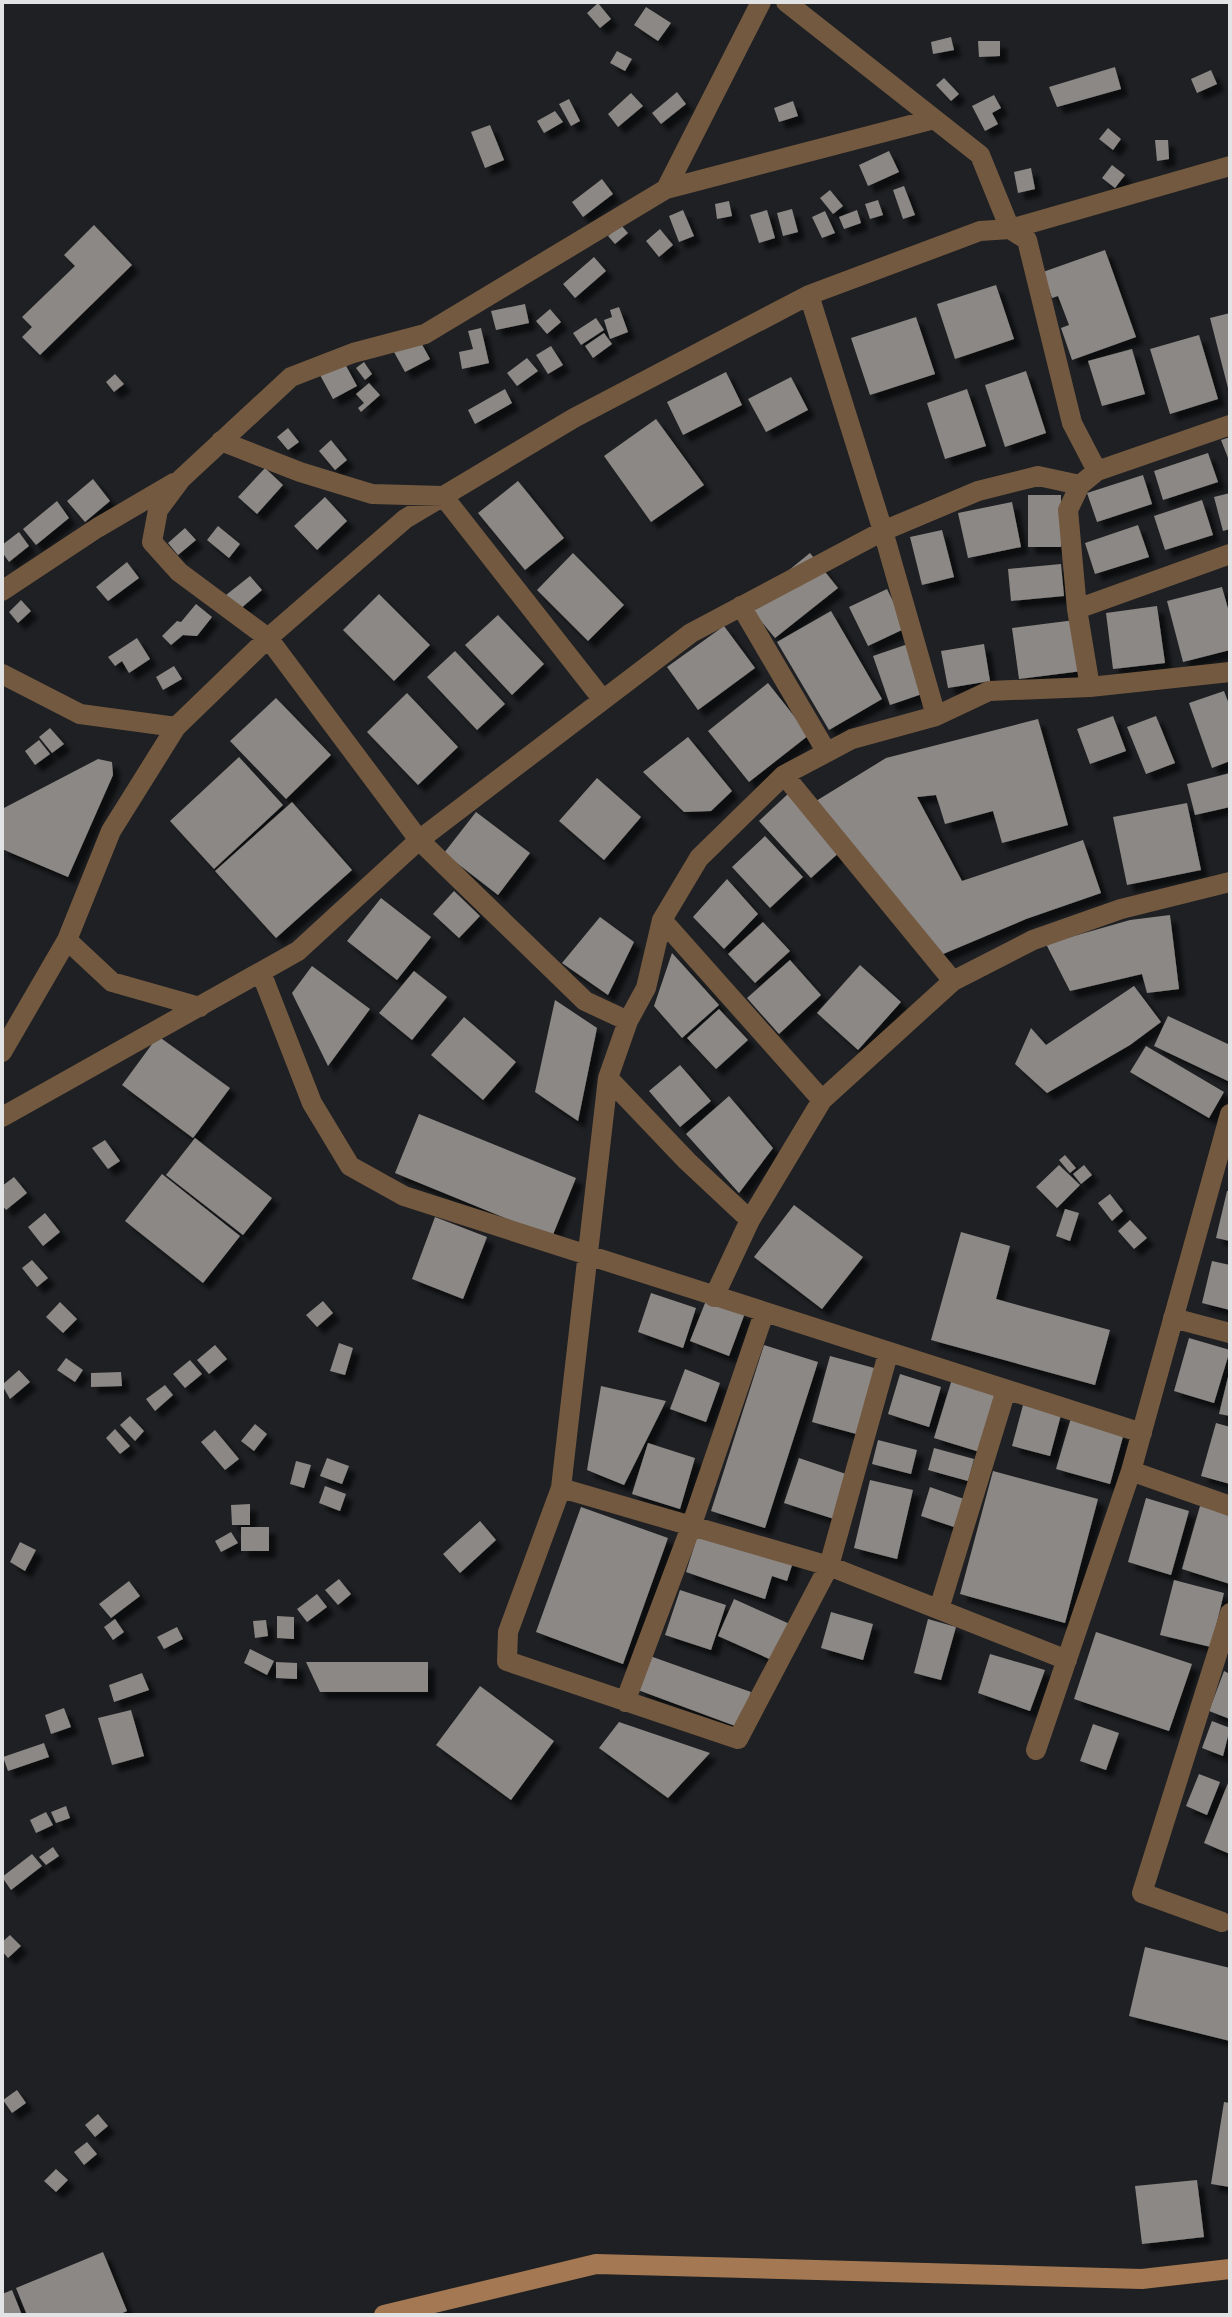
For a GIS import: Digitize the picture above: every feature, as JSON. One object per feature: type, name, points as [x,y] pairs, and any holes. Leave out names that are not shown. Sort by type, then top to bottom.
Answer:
[{"type":"main road","points":[[384,2315],[596,2264],[1142,2279],[1230,2269]]},
{"type":"street","points":[[666,189],[761,2]]},
{"type":"street","points":[[786,2],[980,155],[1010,229],[1027,240],[1072,423],[1097,471]]},
{"type":"street","points":[[628,1021],[585,1001],[419,840],[268,638],[179,572],[152,542],[158,510],[181,479],[291,377],[353,353],[425,334],[666,189],[934,119]]},
{"type":"street","points":[[2,1052],[9,1024],[67,940],[111,831],[176,727],[268,638],[405,519],[574,418],[809,295],[980,231],[1010,229],[1230,166]]},
{"type":"street","points":[[809,295],[883,531],[936,716]]},
{"type":"street","points":[[1090,687],[1077,609],[1068,510],[1080,485],[1097,471],[1230,425]]},
{"type":"street","points":[[221,441],[300,472],[372,494],[443,496]]},
{"type":"street","points":[[2,1117],[262,975],[298,951],[419,840],[691,633],[883,531],[978,491],[1038,476],[1080,485]]},
{"type":"street","points":[[2,591],[97,528],[181,479]]},
{"type":"street","points":[[443,496],[603,700]]},
{"type":"street","points":[[1077,609],[1230,554]]},
{"type":"street","points":[[741,606],[826,751]]},
{"type":"street","points":[[2,674],[80,714],[176,727]]},
{"type":"street","points":[[888,1354],[829,1566],[738,1739],[507,1661],[508,1632],[561,1488],[608,1078],[628,1021],[646,988],[662,920],[699,858],[784,775],[852,739],[936,716],[989,691],[1228,678]]},
{"type":"street","points":[[784,775],[953,981]]},
{"type":"street","points":[[714,1297],[750,1220],[822,1100],[953,981],[1033,940],[1121,909],[1230,882]]},
{"type":"street","points":[[662,920],[822,1100]]},
{"type":"street","points":[[67,940],[112,982],[200,1007]]},
{"type":"street","points":[[262,975],[312,1103],[350,1166],[404,1196],[888,1354],[1142,1433]]},
{"type":"street","points":[[608,1078],[687,1161],[750,1220]]},
{"type":"street","points":[[1036,1750],[1131,1471],[1230,1114]]},
{"type":"street","points":[[625,1702],[692,1524],[764,1313]]},
{"type":"street","points":[[1173,1318],[1230,1333]]},
{"type":"street","points":[[939,1609],[1006,1390]]},
{"type":"street","points":[[1131,1471],[1230,1506]]},
{"type":"street","points":[[561,1488],[829,1566],[1067,1660]]},
{"type":"street","points":[[1227,1917],[1142,1893],[1222,1663],[1230,1613]]},
{"type":"building","points":[[598,3],[611,19],[600,28],[587,13]]},
{"type":"building","points":[[646,7],[671,23],[658,41],[634,25]]},
{"type":"building","points":[[951,37],[954,50],[933,54],[931,42]]},
{"type":"building","points":[[978,41],[1000,41],[1000,56],[979,57]]},
{"type":"building","points":[[617,51],[632,59],[625,71],[610,63]]},
{"type":"building","points":[[1115,67],[1121,89],[1057,107],[1049,87]]},
{"type":"building","points":[[1211,70],[1217,84],[1197,93],[1191,79]]},
{"type":"building","points":[[944,78],[959,94],[951,101],[936,85]]},
{"type":"building","points":[[677,92],[686,104],[661,124],[652,113]]},
{"type":"building","points":[[631,93],[643,106],[618,127],[608,114]]},
{"type":"building","points":[[994,95],[1001,108],[992,113],[998,124],[985,131],[972,106]]},
{"type":"building","points":[[569,99],[580,121],[571,126],[559,104]]},
{"type":"building","points":[[793,101],[798,116],[779,122],[774,108]]},
{"type":"building","points":[[555,111],[563,122],[544,133],[537,121]]},
{"type":"building","points":[[490,125],[504,160],[485,168],[471,132]]},
{"type":"building","points":[[1108,128],[1121,139],[1113,150],[1099,139]]},
{"type":"building","points":[[1155,140],[1168,140],[1169,159],[1157,161]]},
{"type":"building","points":[[889,151],[899,172],[868,186],[859,165]]},
{"type":"building","points":[[1112,165],[1125,175],[1115,188],[1102,178]]},
{"type":"building","points":[[1031,168],[1035,189],[1018,193],[1014,172]]},
{"type":"building","points":[[602,179],[613,194],[583,217],[572,202]]},
{"type":"building","points":[[904,186],[915,215],[903,219],[893,190]]},
{"type":"building","points":[[830,190],[843,206],[833,214],[820,198]]},
{"type":"building","points":[[878,200],[883,215],[870,219],[865,204]]},
{"type":"building","points":[[729,201],[732,216],[717,219],[715,204]]},
{"type":"building","points":[[792,209],[798,232],[783,236],[777,213]]},
{"type":"building","points":[[683,210],[694,236],[679,242],[669,216]]},
{"type":"building","points":[[767,210],[775,238],[759,243],[750,215]]},
{"type":"building","points":[[857,210],[861,223],[844,229],[839,217]]},
{"type":"building","points":[[825,211],[835,233],[822,238],[812,217]]},
{"type":"building","points":[[94,225],[132,265],[40,355],[22,337],[32,327],[22,317],[75,266],[64,255]]},
{"type":"building","points":[[621,225],[628,233],[615,244],[608,236]]},
{"type":"building","points":[[660,229],[673,245],[659,257],[646,241]]},
{"type":"building","points":[[1105,250],[1136,337],[1072,360],[1061,328],[1069,325],[1058,296],[1052,298],[1043,272]]},
{"type":"building","points":[[594,257],[606,271],[575,298],[563,284]]},
{"type":"building","points":[[996,285],[1014,339],[955,359],[937,304]]},
{"type":"building","points":[[525,304],[529,323],[496,330],[491,311]]},
{"type":"building","points":[[619,307],[628,332],[610,339],[604,320],[612,317],[610,310]]},
{"type":"building","points":[[550,309],[561,322],[547,334],[536,321]]},
{"type":"building","points":[[1230,313],[1230,392],[1229,392],[1210,318]]},
{"type":"building","points":[[916,317],[935,374],[870,395],[851,338]]},
{"type":"building","points":[[596,318],[604,330],[581,345],[573,333]]},
{"type":"building","points":[[481,328],[489,363],[462,369],[459,352],[473,349],[468,331]]},
{"type":"building","points":[[604,333],[612,344],[593,358],[585,346]]},
{"type":"building","points":[[1199,335],[1218,399],[1170,414],[1150,349]]},
{"type":"building","points":[[419,339],[430,359],[405,372],[394,352]]},
{"type":"building","points":[[551,346],[563,365],[548,374],[536,355]]},
{"type":"building","points":[[1132,349],[1145,394],[1102,406],[1088,361]]},
{"type":"building","points":[[527,358],[538,371],[517,386],[507,373]]},
{"type":"building","points":[[344,362],[357,386],[333,399],[320,375]]},
{"type":"building","points":[[364,362],[372,374],[365,380],[356,368]]},
{"type":"building","points":[[1026,371],[1046,433],[1005,447],[985,385]]},
{"type":"building","points":[[726,372],[742,405],[683,435],[667,402]]},
{"type":"building","points":[[115,374],[124,384],[114,392],[106,382]]},
{"type":"building","points":[[791,377],[808,410],[766,432],[748,399]]},
{"type":"building","points":[[369,383],[380,395],[361,412],[358,408],[364,403],[356,394]]},
{"type":"building","points":[[505,389],[512,403],[475,424],[468,410]]},
{"type":"building","points":[[967,389],[986,446],[945,459],[927,403]]},
{"type":"building","points":[[656,419],[704,485],[651,522],[604,456]]},
{"type":"building","points":[[288,428],[299,442],[288,450],[277,437]]},
{"type":"building","points":[[1230,437],[1230,463],[1221,440]]},
{"type":"building","points":[[331,440],[347,460],[335,470],[319,451]]},
{"type":"building","points":[[1208,453],[1218,482],[1163,500],[1154,471]]},
{"type":"building","points":[[265,468],[283,485],[257,514],[238,497]]},
{"type":"building","points":[[1143,475],[1152,504],[1097,522],[1087,493]]},
{"type":"building","points":[[93,479],[110,501],[85,522],[67,501]]},
{"type":"building","points":[[518,481],[564,538],[525,570],[478,513]]},
{"type":"building","points":[[1230,493],[1230,529],[1223,531],[1214,497]]},
{"type":"building","points":[[1028,495],[1061,495],[1061,547],[1028,547]]},
{"type":"building","points":[[325,497],[347,521],[317,550],[294,526]]},
{"type":"building","points":[[1202,500],[1213,535],[1165,550],[1154,516]]},
{"type":"building","points":[[57,501],[69,518],[36,545],[23,529]]},
{"type":"building","points":[[1012,502],[1021,547],[968,558],[958,513]]},
{"type":"building","points":[[1138,525],[1149,557],[1095,574],[1085,543]]},
{"type":"building","points":[[218,526],[240,544],[229,558],[207,540]]},
{"type":"building","points":[[185,528],[196,540],[178,555],[168,543]]},
{"type":"building","points":[[942,530],[954,577],[922,585],[910,537]]},
{"type":"building","points":[[19,532],[29,546],[9,562],[2,552],[2,545]]},
{"type":"building","points":[[573,553],[624,605],[588,641],[537,590]]},
{"type":"building","points":[[810,553],[838,588],[775,638],[747,604]]},
{"type":"building","points":[[127,562],[139,578],[108,601],[96,587]]},
{"type":"building","points":[[1061,564],[1064,596],[1011,601],[1008,569]]},
{"type":"building","points":[[250,576],[262,590],[239,610],[226,595]]},
{"type":"building","points":[[1222,587],[1230,616],[1230,650],[1183,662],[1167,601]]},
{"type":"building","points":[[887,589],[906,628],[868,646],[849,607]]},
{"type":"building","points":[[379,594],[430,645],[394,681],[343,630]]},
{"type":"building","points":[[21,600],[31,611],[18,623],[9,612]]},
{"type":"building","points":[[196,604],[212,617],[197,636],[183,635],[171,645],[162,636],[177,621],[181,622]]},
{"type":"building","points":[[1157,606],[1165,663],[1113,669],[1106,613]]},
{"type":"building","points":[[831,611],[882,699],[829,730],[777,642]]},
{"type":"building","points":[[498,615],[544,664],[512,695],[465,645]]},
{"type":"building","points":[[1075,620],[1082,671],[1019,679],[1012,628]]},
{"type":"building","points":[[724,626],[755,668],[698,710],[667,667]]},
{"type":"building","points":[[137,638],[150,659],[129,673],[122,661],[115,666],[108,657]]},
{"type":"building","points":[[908,644],[925,693],[890,705],[873,656]]},
{"type":"building","points":[[984,644],[990,681],[948,688],[941,651]]},
{"type":"building","points":[[455,651],[505,704],[477,730],[427,677]]},
{"type":"building","points":[[174,666],[182,679],[163,690],[156,677]]},
{"type":"building","points":[[768,683],[809,735],[749,782],[708,731]]},
{"type":"building","points":[[1224,691],[1230,707],[1230,761],[1212,768],[1189,703]]},
{"type":"building","points":[[407,693],[458,747],[418,785],[367,732]]},
{"type":"building","points":[[276,698],[331,755],[286,799],[230,741]]},
{"type":"building","points":[[1113,716],[1126,751],[1090,764],[1077,729]]},
{"type":"building","points":[[1156,716],[1175,763],[1146,774],[1127,727]]},
{"type":"building","points":[[1038,719],[1068,825],[1002,843],[993,811],[945,824],[936,795],[917,797],[962,881],[1083,840],[1101,893],[1026,919],[936,957],[816,801],[886,758]]},
{"type":"building","points":[[50,728],[64,744],[52,753],[39,737]]},
{"type":"building","points":[[688,737],[732,791],[711,811],[684,812],[643,772]]},
{"type":"building","points":[[39,740],[50,754],[35,765],[25,751]]},
{"type":"building","points":[[239,757],[283,805],[214,869],[170,821]]},
{"type":"building","points":[[98,759],[112,762],[113,775],[68,877],[2,849],[2,809]]},
{"type":"building","points":[[1230,773],[1230,807],[1195,815],[1187,784]]},
{"type":"building","points":[[597,778],[641,817],[604,860],[559,821]]},
{"type":"building","points":[[790,792],[843,849],[811,878],[759,821]]},
{"type":"building","points":[[292,802],[352,870],[276,938],[215,871]]},
{"type":"building","points":[[1187,803],[1201,870],[1127,885],[1113,817]]},
{"type":"building","points":[[476,812],[530,853],[498,895],[444,853]]},
{"type":"building","points":[[765,836],[803,877],[770,908],[732,867]]},
{"type":"building","points":[[727,879],[758,914],[724,949],[693,917]]},
{"type":"building","points":[[454,891],[480,916],[459,938],[433,914]]},
{"type":"building","points":[[381,898],[431,937],[397,980],[347,941]]},
{"type":"building","points":[[1170,915],[1179,989],[1147,993],[1142,974],[1070,991],[1046,944],[1130,920]]},
{"type":"building","points":[[600,917],[634,942],[608,995],[562,963]]},
{"type":"building","points":[[763,922],[790,951],[755,983],[728,954]]},
{"type":"building","points":[[672,953],[719,1005],[682,1038],[654,1006]]},
{"type":"building","points":[[790,960],[821,995],[779,1034],[747,998]]},
{"type":"building","points":[[860,965],[901,1002],[858,1050],[817,1013]]},
{"type":"building","points":[[312,966],[370,1009],[328,1066],[292,993]]},
{"type":"building","points":[[414,971],[447,997],[412,1040],[379,1013]]},
{"type":"building","points":[[1134,986],[1161,1022],[1130,1045],[1047,1093],[1015,1064],[1031,1028],[1046,1045]]},
{"type":"building","points":[[555,1000],[597,1028],[578,1121],[535,1092]]},
{"type":"building","points":[[719,1009],[748,1040],[716,1069],[687,1038]]},
{"type":"building","points":[[1168,1016],[1230,1045],[1228,1081],[1154,1046]]},
{"type":"building","points":[[464,1017],[516,1062],[483,1100],[431,1055]]},
{"type":"building","points":[[158,1036],[230,1088],[193,1138],[122,1085]]},
{"type":"building","points":[[1146,1046],[1224,1092],[1209,1118],[1130,1072]]},
{"type":"building","points":[[680,1065],[711,1101],[680,1127],[649,1091]]},
{"type":"building","points":[[729,1096],[773,1148],[739,1193],[686,1134]]},
{"type":"building","points":[[419,1114],[576,1178],[552,1237],[395,1173]]},
{"type":"building","points":[[195,1138],[272,1198],[243,1235],[166,1175]]},
{"type":"building","points":[[105,1140],[120,1161],[108,1169],[92,1148]]},
{"type":"building","points":[[1065,1155],[1076,1168],[1070,1173],[1059,1160]]},
{"type":"building","points":[[1059,1165],[1080,1185],[1057,1208],[1036,1187]]},
{"type":"building","points":[[1084,1165],[1092,1175],[1081,1184],[1073,1174]]},
{"type":"building","points":[[162,1174],[240,1236],[203,1283],[125,1221]]},
{"type":"building","points":[[14,1177],[27,1193],[6,1210],[2,1205],[2,1186]]},
{"type":"building","points":[[1227,1191],[1230,1191],[1230,1241],[1216,1238]]},
{"type":"building","points":[[1110,1194],[1123,1211],[1112,1221],[1098,1203]]},
{"type":"building","points":[[794,1205],[863,1257],[822,1309],[754,1257]]},
{"type":"building","points":[[1065,1209],[1079,1213],[1070,1241],[1056,1236]]},
{"type":"building","points":[[45,1213],[60,1232],[43,1246],[28,1227]]},
{"type":"building","points":[[435,1217],[487,1237],[463,1299],[412,1279]]},
{"type":"building","points":[[1130,1220],[1147,1238],[1134,1249],[1118,1231]]},
{"type":"building","points":[[961,1232],[1010,1246],[996,1299],[1110,1330],[1095,1385],[931,1340]]},
{"type":"building","points":[[32,1260],[48,1278],[37,1287],[22,1268]]},
{"type":"building","points":[[1212,1261],[1230,1265],[1230,1310],[1202,1303]]},
{"type":"building","points":[[651,1293],[696,1308],[683,1348],[638,1332]]},
{"type":"building","points":[[707,1298],[745,1313],[729,1356],[690,1341]]},
{"type":"building","points":[[323,1301],[333,1313],[317,1327],[306,1315]]},
{"type":"building","points":[[60,1302],[77,1319],[63,1333],[46,1317]]},
{"type":"building","points":[[1189,1338],[1230,1350],[1214,1403],[1174,1391]]},
{"type":"building","points":[[339,1343],[353,1348],[345,1375],[330,1371]]},
{"type":"building","points":[[215,1345],[227,1359],[209,1374],[197,1360]]},
{"type":"building","points":[[764,1345],[818,1362],[765,1528],[711,1511]]},
{"type":"building","points":[[830,1356],[878,1369],[860,1435],[812,1422]]},
{"type":"building","points":[[66,1358],[83,1370],[75,1382],[57,1370]]},
{"type":"building","points":[[190,1360],[202,1374],[185,1388],[173,1374]]},
{"type":"building","points":[[685,1369],[720,1383],[706,1422],[670,1409]]},
{"type":"building","points":[[19,1370],[30,1382],[10,1399],[2,1385]]},
{"type":"building","points":[[121,1372],[122,1386],[91,1387],[91,1373]]},
{"type":"building","points":[[1230,1373],[1230,1416],[1219,1414]]},
{"type":"building","points":[[900,1374],[941,1387],[929,1427],[888,1414]]},
{"type":"building","points":[[952,1379],[1000,1393],[983,1453],[934,1438]]},
{"type":"building","points":[[165,1385],[173,1395],[155,1411],[146,1399]]},
{"type":"building","points":[[601,1386],[666,1401],[624,1485],[587,1470]]},
{"type":"building","points":[[1023,1405],[1061,1415],[1050,1456],[1012,1446]]},
{"type":"building","points":[[130,1416],[144,1431],[135,1441],[120,1425]]},
{"type":"building","points":[[1071,1418],[1124,1433],[1110,1484],[1056,1469]]},
{"type":"building","points":[[1216,1423],[1230,1427],[1230,1484],[1201,1476]]},
{"type":"building","points":[[255,1424],[267,1434],[254,1451],[241,1441]]},
{"type":"building","points":[[115,1429],[130,1446],[120,1454],[106,1438]]},
{"type":"building","points":[[215,1430],[239,1459],[225,1470],[201,1442]]},
{"type":"building","points":[[878,1440],[917,1450],[911,1474],[872,1464]]},
{"type":"building","points":[[648,1443],[695,1458],[680,1509],[632,1494]]},
{"type":"building","points":[[934,1448],[974,1459],[968,1481],[928,1470]]},
{"type":"building","points":[[327,1458],[349,1466],[342,1484],[320,1476]]},
{"type":"building","points":[[799,1458],[849,1475],[834,1519],[784,1503]]},
{"type":"building","points":[[296,1461],[311,1465],[304,1488],[290,1484]]},
{"type":"building","points":[[993,1471],[1098,1499],[1065,1623],[960,1594]]},
{"type":"building","points":[[870,1480],[913,1490],[897,1559],[854,1548]]},
{"type":"building","points":[[325,1486],[346,1494],[340,1511],[319,1503]]},
{"type":"building","points":[[930,1487],[964,1499],[954,1527],[921,1516]]},
{"type":"building","points":[[1146,1498],[1189,1511],[1171,1575],[1128,1562]]},
{"type":"building","points":[[250,1504],[250,1525],[232,1525],[231,1505]]},
{"type":"building","points":[[1200,1506],[1230,1515],[1230,1584],[1182,1569]]},
{"type":"building","points":[[581,1507],[668,1538],[623,1664],[536,1632]]},
{"type":"building","points":[[480,1521],[496,1540],[460,1573],[443,1554]]},
{"type":"building","points":[[241,1527],[269,1527],[269,1551],[241,1551]]},
{"type":"building","points":[[700,1528],[794,1559],[787,1581],[772,1576],[765,1599],[686,1572]]},
{"type":"building","points":[[231,1532],[238,1543],[221,1552],[215,1541]]},
{"type":"building","points":[[20,1542],[36,1550],[25,1571],[10,1562]]},
{"type":"building","points":[[339,1579],[351,1594],[338,1605],[325,1590]]},
{"type":"building","points":[[1174,1580],[1224,1593],[1211,1647],[1160,1635]]},
{"type":"building","points":[[129,1581],[140,1596],[111,1618],[99,1604]]},
{"type":"building","points":[[680,1590],[726,1605],[711,1650],[665,1635]]},
{"type":"building","points":[[317,1594],[327,1607],[307,1622],[297,1609]]},
{"type":"building","points":[[734,1599],[792,1625],[776,1662],[718,1636]]},
{"type":"building","points":[[831,1612],[873,1624],[863,1660],[821,1648]]},
{"type":"building","points":[[277,1616],[294,1617],[294,1639],[277,1638]]},
{"type":"building","points":[[115,1619],[124,1632],[113,1640],[104,1627]]},
{"type":"building","points":[[928,1619],[956,1627],[941,1680],[914,1673]]},
{"type":"building","points":[[266,1620],[268,1636],[255,1638],[253,1621]]},
{"type":"building","points":[[177,1627],[183,1639],[164,1649],[157,1637]]},
{"type":"building","points":[[1096,1632],[1192,1664],[1169,1731],[1074,1699]]},
{"type":"building","points":[[250,1649],[274,1661],[267,1675],[244,1663]]},
{"type":"building","points":[[990,1654],[1045,1670],[1030,1711],[978,1693]]},
{"type":"building","points":[[650,1656],[751,1692],[738,1727],[638,1690]]},
{"type":"building","points":[[276,1662],[297,1663],[297,1679],[276,1678]]},
{"type":"building","points":[[306,1662],[428,1662],[428,1692],[320,1692]]},
{"type":"building","points":[[1224,1671],[1230,1674],[1230,1719],[1209,1711]]},
{"type":"building","points":[[142,1673],[149,1690],[114,1702],[109,1685]]},
{"type":"building","points":[[480,1686],[554,1741],[511,1800],[436,1745]]},
{"type":"building","points":[[64,1708],[71,1727],[51,1734],[45,1715]]},
{"type":"building","points":[[131,1710],[144,1756],[112,1765],[98,1718]]},
{"type":"building","points":[[1212,1721],[1230,1728],[1223,1756],[1202,1748]]},
{"type":"building","points":[[619,1722],[710,1753],[668,1798],[599,1748]]},
{"type":"building","points":[[1093,1724],[1119,1733],[1106,1770],[1080,1761]]},
{"type":"building","points":[[44,1743],[49,1757],[8,1771],[3,1757]]},
{"type":"building","points":[[1199,1774],[1220,1782],[1207,1815],[1186,1806]]},
{"type":"building","points":[[1230,1778],[1230,1854],[1204,1843]]},
{"type":"building","points":[[66,1806],[70,1818],[56,1823],[51,1812]]},
{"type":"building","points":[[46,1812],[53,1825],[36,1833],[30,1820]]},
{"type":"building","points":[[53,1847],[59,1856],[46,1865],[39,1857]]},
{"type":"building","points":[[32,1854],[42,1866],[11,1890],[2,1877]]},
{"type":"building","points":[[10,1935],[21,1946],[8,1958],[2,1951],[2,1942]]},
{"type":"building","points":[[1145,1947],[1230,1968],[1230,2041],[1129,2016]]},
{"type":"building","points":[[17,2090],[26,2103],[12,2113],[3,2100]]},
{"type":"building","points":[[1224,2102],[1230,2103],[1230,2187],[1211,2184]]},
{"type":"building","points":[[98,2114],[108,2126],[95,2137],[85,2125]]},
{"type":"building","points":[[87,2142],[97,2154],[84,2165],[74,2152]]},
{"type":"building","points":[[56,2169],[68,2180],[56,2192],[44,2181]]},
{"type":"building","points":[[1197,2180],[1204,2237],[1142,2244],[1135,2186]]},
{"type":"building","points":[[103,2252],[127,2311],[118,2315],[27,2315],[16,2288]]},
{"type":"building","points":[[12,2290],[22,2315],[2,2315],[2,2294]]}]
